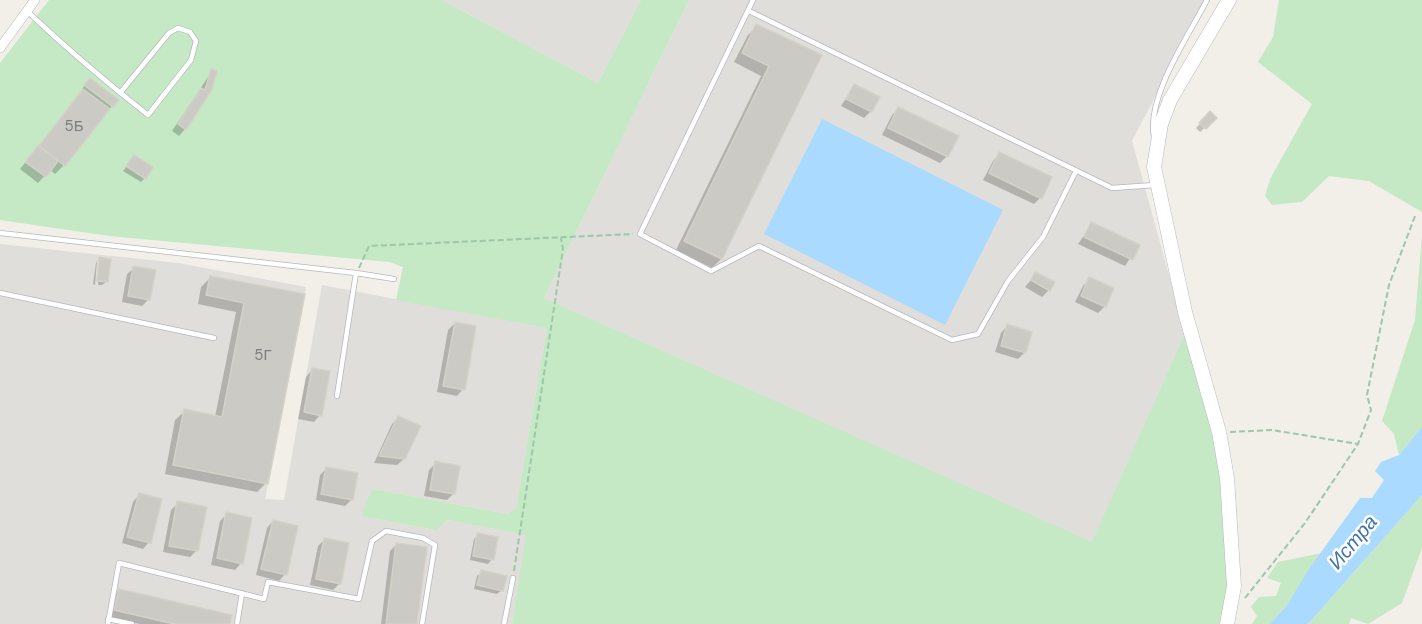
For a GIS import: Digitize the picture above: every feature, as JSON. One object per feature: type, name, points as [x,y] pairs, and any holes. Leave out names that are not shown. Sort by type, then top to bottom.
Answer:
[{"type":"street","points":[[0,48],[35,0]]},
{"type":"street","points":[[1227,624],[1234,586],[1227,478],[1219,432],[1185,312],[1156,185],[1154,167],[1156,146],[1170,100],[1229,0]]},
{"type":"lane","points":[[753,0],[640,234],[711,271],[759,246],[952,340],[978,334],[1008,281],[1043,237],[1076,171]]},
{"type":"lane","points":[[1156,146],[1152,128],[1162,87],[1208,0]]},
{"type":"lane","points":[[27,11],[120,93],[148,115],[191,60],[196,41],[190,32],[178,28],[169,33],[120,93]]},
{"type":"lane","points":[[748,11],[1112,188],[1156,185]]},
{"type":"lane","points":[[0,233],[394,279]]},
{"type":"lane","points":[[337,396],[356,273]]},
{"type":"lane","points":[[0,293],[214,338]]},
{"type":"lane","points":[[132,624],[108,621],[119,562],[264,598],[268,582],[359,599],[372,541],[386,531],[423,538],[435,545],[422,624]]},
{"type":"lane","points":[[504,624],[513,578]]},
{"type":"lane","points":[[237,624],[242,593]]},
{"type":"path","points":[[1240,604],[1305,523],[1358,444],[1371,410],[1366,395],[1389,285],[1415,216]]},
{"type":"path","points":[[356,273],[369,246],[640,234]]},
{"type":"path","points":[[513,578],[563,249],[561,238]]},
{"type":"path","points":[[1219,432],[1272,430],[1358,444]]},
{"type":"shaded area","points":[[442,0],[641,0],[598,83]]},
{"type":"shaded area","points":[[689,0],[1206,0],[1132,141],[1185,333],[1092,543],[544,298]]},
{"type":"shaded area","points":[[0,244],[178,263],[306,287],[265,499],[284,500],[322,285],[547,328],[516,508],[508,514],[372,489],[362,516],[434,530],[448,520],[527,535],[512,624],[0,624]]},
{"type":"green space","points":[[49,0],[442,0],[598,83],[641,0],[689,0],[544,298],[1092,542],[1185,333],[1214,440],[1227,515],[1229,553],[1227,589],[1220,624],[512,624],[526,535],[448,520],[435,530],[361,516],[372,489],[508,514],[516,508],[547,328],[396,300],[403,267],[389,262],[109,236],[0,220],[0,63]]},
{"type":"green space","points":[[1279,0],[1422,0],[1422,212],[1369,181],[1329,176],[1302,202],[1272,205],[1265,196],[1270,179],[1312,104],[1258,62],[1273,37]]},
{"type":"green space","points":[[1422,236],[1422,427],[1399,455],[1394,434],[1382,421],[1415,320]]},
{"type":"green space","points":[[1422,495],[1422,548],[1402,603],[1368,624],[1351,618],[1349,624],[1308,624]]},
{"type":"green space","points":[[1322,553],[1287,605],[1270,624],[1252,624],[1257,616],[1251,607],[1259,597],[1276,596],[1281,583],[1267,578],[1278,562]]},
{"type":"water","points":[[822,119],[1003,210],[945,325],[764,234]]},
{"type":"water","name":"Истра","points":[[1422,427],[1422,495],[1308,624],[1270,624],[1287,605],[1309,569],[1360,498],[1372,498],[1384,480],[1375,471],[1381,462],[1399,455]]},
{"type":"building","points":[[756,24],[822,55],[722,259],[684,241],[769,66],[742,53]]},
{"type":"building","points":[[211,69],[217,71],[211,91],[186,130],[178,124],[201,88],[205,90]]},
{"type":"building","points":[[90,78],[119,100],[113,107],[84,85]]},
{"type":"building","points":[[854,84],[880,97],[872,112],[846,99]]},
{"type":"building","points":[[83,89],[110,109],[65,166],[39,146]]},
{"type":"building","points":[[898,107],[959,136],[948,157],[888,128]]},
{"type":"building","points":[[1210,111],[1217,118],[1206,129],[1199,123]]},
{"type":"building","points":[[38,146],[58,161],[46,177],[25,162]]},
{"type":"building","points":[[999,152],[1052,177],[1042,199],[989,173]]},
{"type":"building","points":[[134,155],[153,167],[146,179],[126,166]]},
{"type":"building","points":[[1091,222],[1140,245],[1133,260],[1084,237]]},
{"type":"building","points":[[99,257],[111,259],[108,282],[97,281]]},
{"type":"building","points":[[133,266],[156,270],[150,300],[128,296]]},
{"type":"building","points":[[1035,272],[1055,282],[1050,291],[1031,280]]},
{"type":"building","points":[[210,276],[305,294],[268,484],[173,465],[184,409],[222,417],[244,303],[206,295]]},
{"type":"building","points":[[1089,277],[1114,288],[1106,307],[1081,296]]},
{"type":"building","points":[[455,322],[476,326],[465,390],[443,386]]},
{"type":"building","points":[[1007,324],[1032,332],[1026,353],[1001,346]]},
{"type":"building","points":[[312,368],[330,371],[322,416],[304,412]]},
{"type":"building","points":[[398,416],[421,426],[405,459],[379,456]]},
{"type":"building","points":[[435,461],[460,466],[455,494],[430,490]]},
{"type":"building","points":[[326,467],[358,473],[353,500],[321,494]]},
{"type":"building","points":[[139,493],[162,499],[151,543],[127,537]]},
{"type":"building","points":[[177,501],[207,507],[198,551],[169,546]]},
{"type":"building","points":[[226,512],[252,518],[243,564],[217,558]]},
{"type":"building","points":[[273,520],[298,526],[287,575],[261,569]]},
{"type":"building","points":[[477,533],[498,537],[494,560],[473,556]]},
{"type":"building","points":[[324,538],[349,543],[341,584],[316,579]]},
{"type":"building","points":[[396,543],[427,547],[417,624],[386,624]]},
{"type":"building","points":[[481,570],[507,576],[503,591],[477,585]]},
{"type":"building","points":[[119,589],[232,615],[230,624],[174,624],[114,610]]}]
